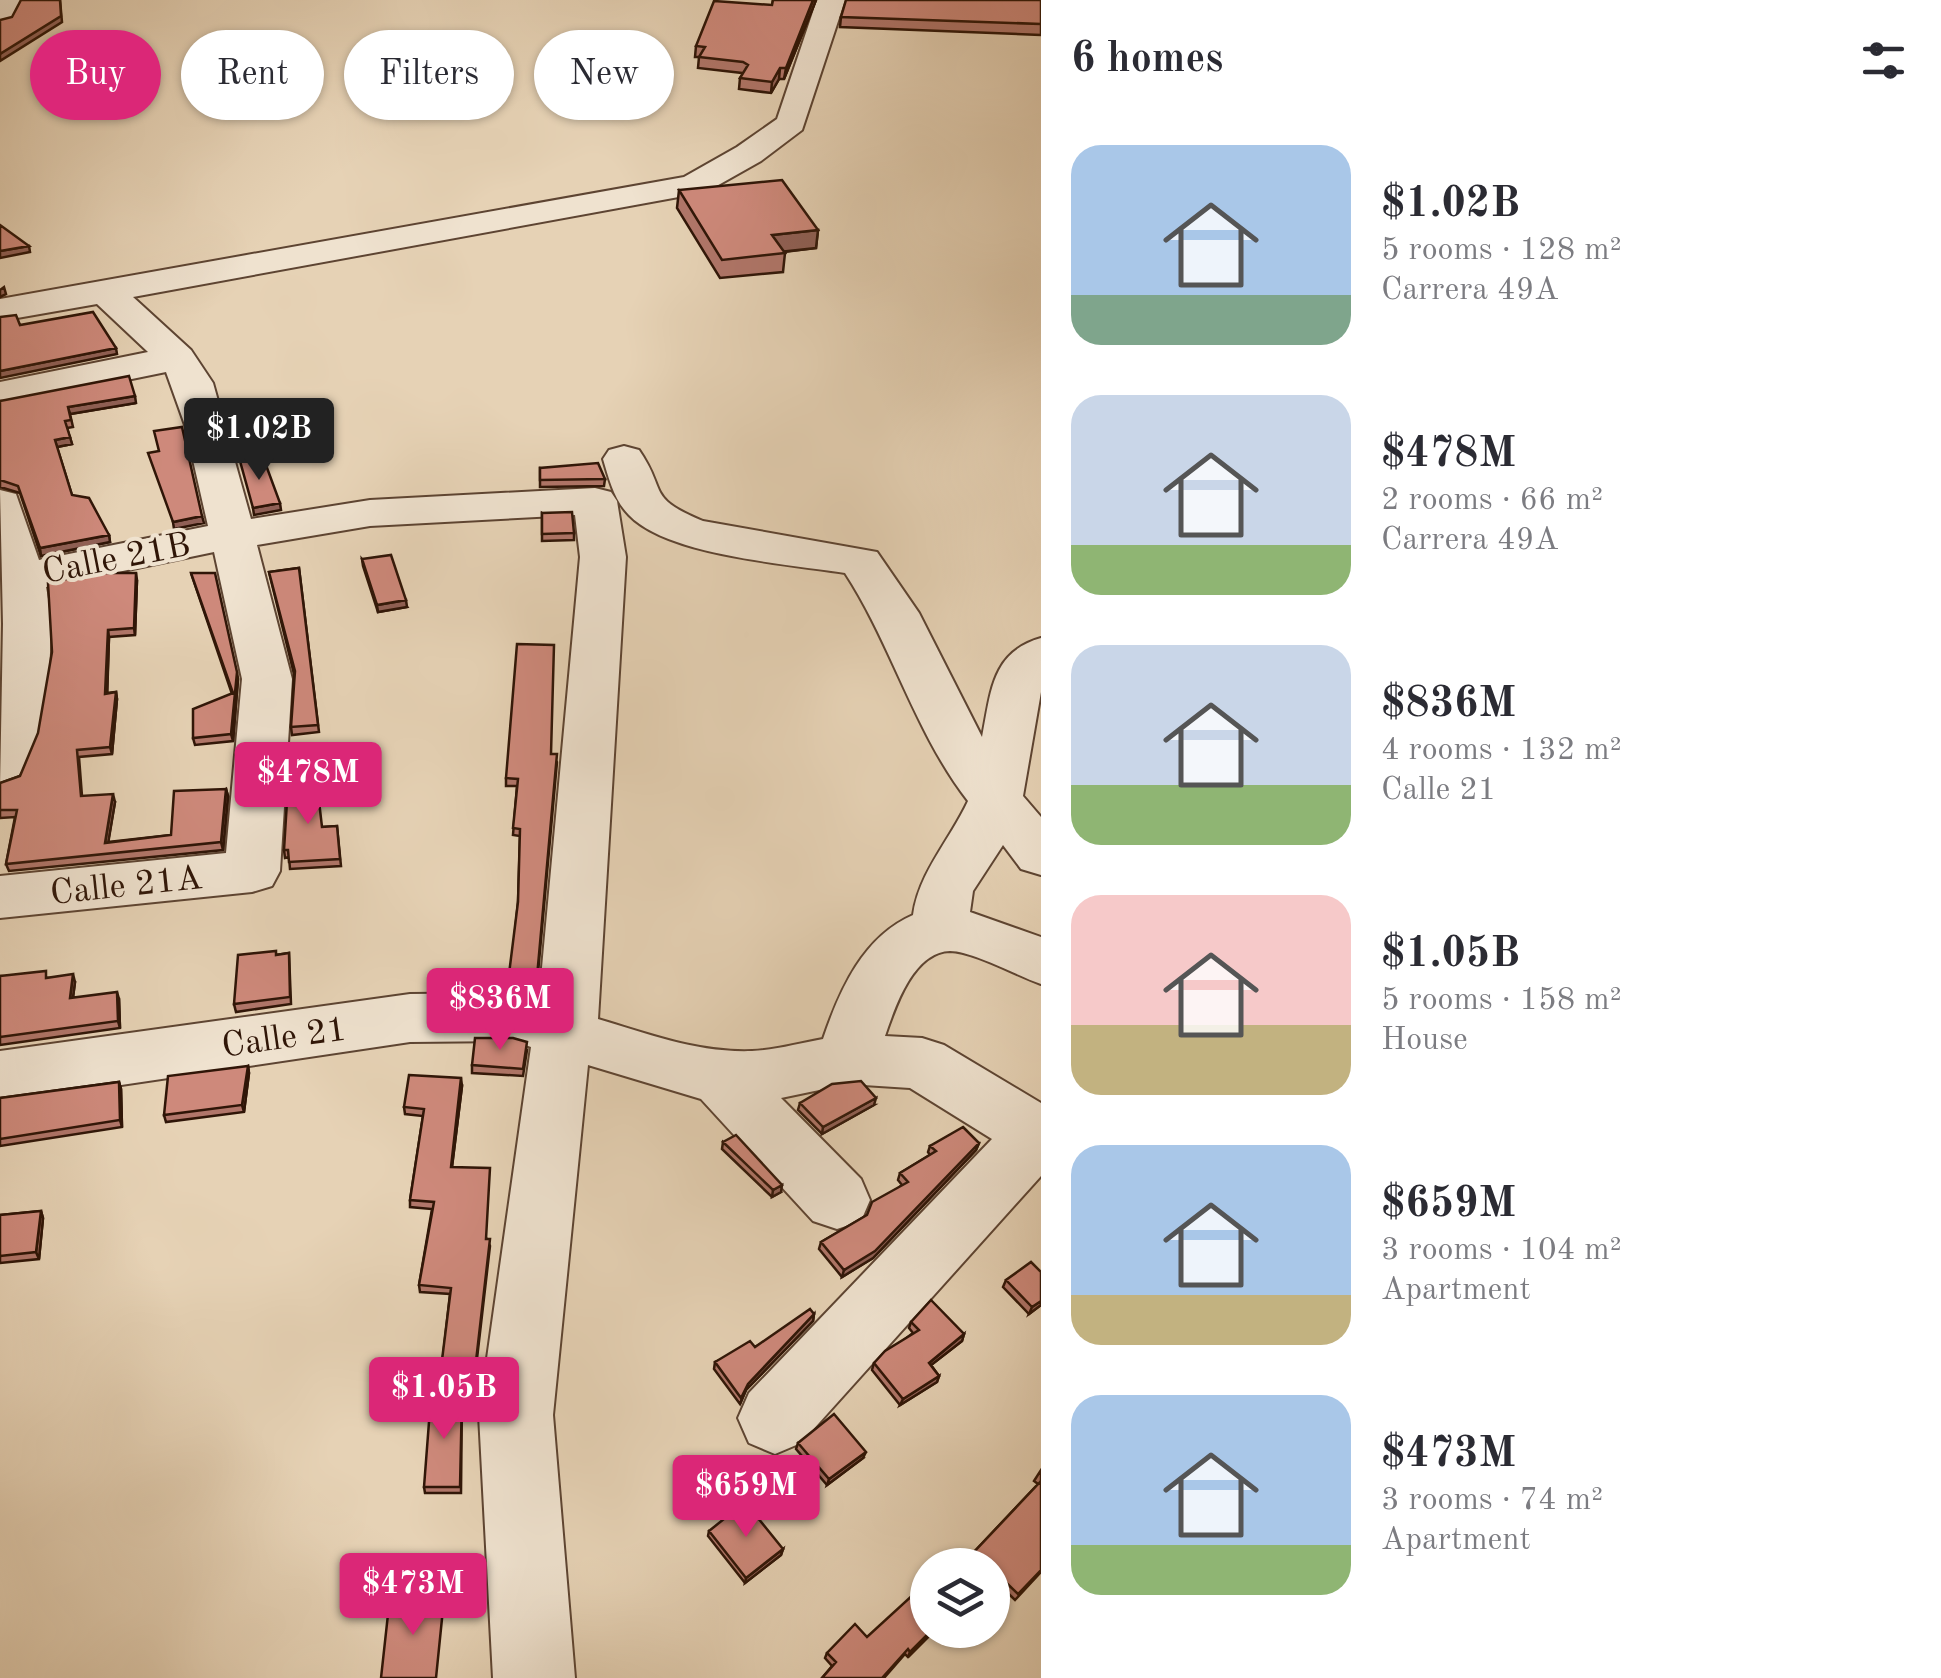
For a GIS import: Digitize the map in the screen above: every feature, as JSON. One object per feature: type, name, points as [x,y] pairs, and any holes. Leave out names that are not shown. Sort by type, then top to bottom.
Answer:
[{"type":"street","points":[[0,16],[10,0]]},
{"type":"street","points":[[0,310],[694,185],[749,154],[791,123],[831,0]]},
{"type":"street","points":[[105,291],[176,358],[192,383],[233,535]]},
{"type":"street","points":[[0,394],[176,358]]},
{"type":"street","points":[[624,459],[642,505],[664,523],[694,534],[861,562],[895,612],[971,768],[1041,855]]},
{"type":"street","name":"Calle 21B","points":[[10,579],[233,535],[370,513],[595,500],[603,558],[566,1035]]},
{"type":"street","points":[[0,503],[10,579],[26,624],[15,716],[0,769]]},
{"type":"street","name":"Calle 21A","points":[[0,896],[252,871],[267,679],[233,535]]},
{"type":"street","points":[[939,932],[945,888],[975,845],[996,798],[1020,670],[1041,654]]},
{"type":"street","points":[[848,1058],[858,1018],[883,970],[921,936],[953,929],[1041,961]]},
{"type":"street","name":"Calle 21","points":[[0,1077],[410,1018],[514,1017],[681,1070],[719,1076],[756,1077],[848,1058],[922,1063],[1008,1118],[1041,1131]]},
{"type":"street","points":[[534,1678],[516,1415],[558,1058],[566,1035]]},
{"type":"street","points":[[719,1076],[837,1200]]},
{"type":"street","points":[[776,1418],[1041,1131]]},
{"type":"building","points":[[21,0],[60,0],[61,16],[39,30],[30,30],[30,35],[0,54],[0,20],[12,17]]},
{"type":"building","points":[[773,0],[813,0],[786,68],[780,68],[772,82],[740,78],[748,65],[743,62],[699,57],[705,47],[696,46],[714,1],[772,5]]},
{"type":"building","points":[[846,0],[1041,0],[1041,24],[841,17]]},
{"type":"building","points":[[782,180],[818,230],[772,235],[785,253],[722,260],[679,190]]},
{"type":"building","points":[[0,225],[29,246],[0,251]]},
{"type":"building","points":[[93,312],[116,348],[0,371],[0,317],[16,315],[20,325]]},
{"type":"building","points":[[129,376],[135,396],[68,407],[71,420],[65,421],[70,437],[55,440],[72,495],[89,498],[109,535],[40,548],[18,486],[0,480],[0,401]]},
{"type":"building","points":[[182,427],[202,516],[173,522],[148,453],[159,451],[154,431]]},
{"type":"building","points":[[263,457],[280,503],[253,508],[240,461]]},
{"type":"building","points":[[598,463],[605,479],[540,480],[540,468]]},
{"type":"building","points":[[572,512],[574,533],[542,534],[542,513]]},
{"type":"building","points":[[391,555],[406,600],[377,605],[362,559]]},
{"type":"building","points":[[299,568],[318,725],[291,727],[295,671],[269,572]]},
{"type":"building","points":[[94,573],[136,573],[134,628],[108,630],[105,694],[116,692],[110,747],[77,750],[81,796],[113,794],[105,843],[171,835],[174,791],[226,789],[221,842],[6,864],[17,810],[0,810],[0,783],[20,776],[38,733],[52,652],[48,583]]},
{"type":"building","points":[[191,573],[215,573],[237,672],[231,734],[193,738],[193,709],[233,693]]},
{"type":"building","points":[[517,644],[554,645],[551,754],[557,754],[536,988],[508,982],[518,902],[520,829],[513,828],[518,779],[506,778]]},
{"type":"building","points":[[317,784],[322,827],[337,826],[340,859],[289,862],[288,850],[284,850],[288,785]]},
{"type":"building","points":[[276,951],[276,955],[289,953],[290,997],[234,1004],[238,955]]},
{"type":"building","points":[[46,971],[46,978],[73,974],[70,998],[117,992],[118,1021],[0,1037],[0,976]]},
{"type":"building","points":[[475,1038],[527,1042],[523,1069],[472,1065]]},
{"type":"building","points":[[248,1066],[242,1105],[164,1115],[168,1076]]},
{"type":"building","points":[[409,1075],[461,1078],[451,1167],[490,1168],[486,1239],[490,1239],[475,1370],[441,1368],[451,1288],[419,1285],[434,1202],[410,1200],[424,1109],[404,1107]]},
{"type":"building","points":[[861,1081],[876,1098],[823,1127],[800,1103],[832,1084]]},
{"type":"building","points":[[119,1082],[120,1120],[0,1139],[0,1098]]},
{"type":"building","points":[[963,1127],[979,1143],[875,1251],[844,1270],[821,1242],[867,1215],[872,1202],[908,1182],[900,1173],[936,1151],[930,1146]]},
{"type":"building","points":[[736,1135],[782,1185],[773,1190],[723,1142]]},
{"type":"building","points":[[41,1211],[36,1252],[0,1256],[0,1215]]},
{"type":"building","points":[[1031,1262],[1041,1272],[1041,1301],[1032,1307],[1006,1280]]},
{"type":"building","points":[[931,1300],[964,1334],[929,1363],[939,1376],[903,1399],[874,1363],[885,1351],[919,1330],[911,1322]]},
{"type":"building","points":[[810,1309],[814,1314],[748,1384],[741,1398],[715,1362],[750,1341],[755,1347]]},
{"type":"building","points":[[462,1395],[460,1487],[424,1487],[431,1396]]},
{"type":"building","points":[[834,1414],[866,1452],[829,1479],[798,1443]]},
{"type":"building","points":[[1041,1481],[1041,1570],[1018,1594],[1010,1586],[1010,1548],[978,1548]]},
{"type":"building","points":[[745,1502],[783,1549],[746,1578],[709,1531]]},
{"type":"building","points":[[390,1596],[444,1599],[436,1678],[381,1678]]},
{"type":"building","points":[[910,1598],[910,1648],[914,1648],[910,1652],[908,1649],[882,1678],[822,1678],[836,1662],[827,1653],[855,1624],[867,1637]]}]
